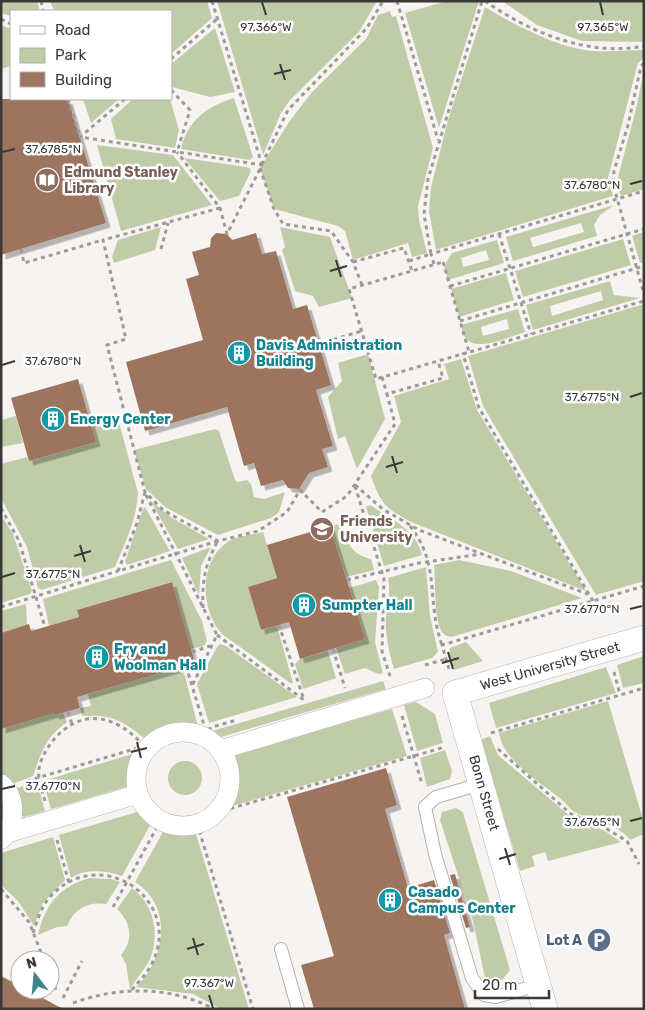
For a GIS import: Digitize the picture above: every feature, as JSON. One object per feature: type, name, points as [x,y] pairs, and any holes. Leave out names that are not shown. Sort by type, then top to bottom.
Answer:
[{"type":"street","name":"West University Street","points":[[455,693],[644,638]]},
{"type":"street","points":[[220,750],[425,688]]},
{"type":"street","name":"Bonn Street","points":[[455,693],[545,1009]]},
{"type":"street","points":[[175,732],[188,732],[201,736],[220,750],[227,762],[230,775],[228,789],[223,802],[215,813],[197,823],[179,825],[161,820],[146,809],[138,794],[136,779],[138,764],[148,745],[162,737],[175,732]]},
{"type":"street","points":[[3,785],[11,798],[13,810],[12,822],[4,836]]},
{"type":"street","points":[[4,836],[138,794]]},
{"type":"lane","points":[[481,784],[436,797],[425,807],[435,854],[472,978],[484,995],[496,997],[538,984]]},
{"type":"lane","points":[[281,949],[298,1009]]},
{"type":"path","points":[[212,1],[274,209],[283,224],[331,231],[353,262],[362,285]]},
{"type":"path","points":[[177,152],[220,208],[226,234],[288,110],[367,28],[383,1]]},
{"type":"path","points":[[397,1],[438,141]]},
{"type":"path","points":[[434,264],[424,214],[428,179],[438,141],[484,1],[507,17],[532,29],[566,41],[591,47],[644,46]]},
{"type":"path","points":[[172,58],[217,19]]},
{"type":"path","points":[[644,63],[641,66],[628,125],[614,170],[613,184],[644,294]]},
{"type":"path","points":[[172,91],[190,110],[177,152]]},
{"type":"path","points":[[68,100],[80,137]]},
{"type":"path","points":[[80,137],[124,100]]},
{"type":"path","points":[[80,137],[261,167]]},
{"type":"path","points":[[409,261],[644,192]]},
{"type":"path","points":[[21,249],[24,263],[220,208]]},
{"type":"path","points":[[161,249],[168,222]]},
{"type":"path","points":[[450,286],[644,229]]},
{"type":"path","points":[[499,234],[531,334]]},
{"type":"path","points":[[103,240],[126,339],[107,345],[145,492],[217,635],[304,700]]},
{"type":"path","points":[[353,262],[404,248],[412,271]]},
{"type":"path","points":[[469,352],[443,262],[349,289],[376,379],[382,377],[438,361],[469,352],[531,334],[644,301]]},
{"type":"path","points":[[460,321],[644,266]]},
{"type":"path","points":[[318,344],[362,331]]},
{"type":"path","points":[[469,352],[463,354],[479,408],[592,596],[593,601]]},
{"type":"path","points":[[387,394],[443,378],[438,361]]},
{"type":"path","points":[[1,607],[37,598],[118,571],[258,531],[287,512],[299,489],[322,512],[347,496],[395,424],[382,377]]},
{"type":"path","points":[[355,485],[384,510],[408,523],[482,554],[592,596]]},
{"type":"path","points":[[355,485],[384,579],[382,651],[422,786]]},
{"type":"path","points":[[145,492],[163,510],[218,542]]},
{"type":"path","points":[[118,571],[137,523],[145,492]]},
{"type":"path","points":[[1,508],[19,542],[45,627]]},
{"type":"path","points":[[408,523],[419,538],[429,562],[436,627],[455,693]]},
{"type":"path","points":[[203,609],[202,588],[205,568],[218,542]]},
{"type":"path","points":[[347,580],[429,562],[482,554]]},
{"type":"path","points":[[442,645],[644,586]]},
{"type":"path","points":[[279,625],[304,700]]},
{"type":"path","points":[[192,686],[217,635]]},
{"type":"path","points":[[192,652],[211,646]]},
{"type":"path","points":[[334,649],[345,688]]},
{"type":"path","points":[[418,667],[446,659]]},
{"type":"path","points":[[612,664],[620,695]]},
{"type":"path","points":[[186,666],[204,724],[201,736]]},
{"type":"path","points":[[381,678],[399,672]]},
{"type":"path","points":[[337,690],[354,686]]},
{"type":"path","points":[[495,738],[492,731],[644,688]]},
{"type":"path","points":[[295,702],[312,697]]},
{"type":"path","points":[[68,712],[72,724]]},
{"type":"path","points":[[69,883],[38,777],[43,754],[61,730],[80,719],[100,718],[134,734],[148,745]]},
{"type":"path","points":[[201,736],[212,727],[240,719]]},
{"type":"path","points":[[3,785],[38,777],[148,745]]},
{"type":"path","points":[[497,745],[499,751],[572,814],[608,829],[627,841],[639,864]]},
{"type":"path","points":[[215,813],[414,757]]},
{"type":"path","points":[[113,906],[161,820]]},
{"type":"path","points":[[197,823],[253,1009]]},
{"type":"path","points":[[33,933],[48,899],[69,883],[88,875],[106,874],[127,882],[137,888],[148,900],[156,917],[158,938],[150,968],[131,991]]},
{"type":"path","points":[[1,888],[29,922],[40,950]]},
{"type":"path","points":[[63,998],[82,961]]},
{"type":"path","points":[[73,1003],[91,996],[131,991],[160,991],[200,1001],[214,1009]]},
{"type":"green space","points":[[1,1],[37,1],[40,10],[10,10],[10,16],[1,13]]},
{"type":"green space","points":[[50,1],[207,1],[212,18],[172,53],[172,10],[54,10]]},
{"type":"green space","points":[[217,1],[377,1],[359,32],[290,100],[281,113],[263,155]]},
{"type":"green space","points":[[447,1],[479,1],[439,128],[405,13]]},
{"type":"green space","points":[[502,1],[644,1],[644,42],[582,41],[537,25]]},
{"type":"green space","points":[[485,7],[551,41],[593,51],[644,50],[644,58],[638,63],[608,178],[613,196],[436,250],[429,211],[431,187],[448,120]]},
{"type":"green space","points":[[390,11],[392,17],[396,16],[433,148],[418,206],[419,220],[427,253],[412,257],[408,243],[353,260],[345,231],[338,226],[274,209],[260,168],[289,122],[312,92],[366,39],[378,15]]},
{"type":"green space","points":[[1,25],[10,29],[10,66],[1,69]]},
{"type":"green space","points":[[215,28],[235,92],[210,97],[172,87],[172,63]]},
{"type":"green space","points":[[644,70],[644,189],[621,196],[618,188],[618,177]]},
{"type":"green space","points":[[234,98],[253,157],[250,160],[181,149],[193,122],[207,110]]},
{"type":"green space","points":[[83,100],[118,100],[91,123]]},
{"type":"green space","points":[[132,100],[170,100],[179,130],[175,148],[116,139],[111,119]]},
{"type":"green space","points":[[97,145],[173,155],[212,205],[121,231]]},
{"type":"green space","points":[[184,158],[246,167],[250,168],[251,171],[239,196],[220,201]]},
{"type":"green space","points":[[614,205],[600,215],[594,225],[597,236],[513,261],[506,237]],"holes":[[[581,223],[584,232],[533,247],[530,238]]]},
{"type":"green space","points":[[161,227],[155,250],[114,263],[112,257],[118,240]]},
{"type":"green space","points":[[280,227],[330,237],[352,298],[319,307],[313,296],[295,291],[282,250],[285,247]]},
{"type":"green space","points":[[644,232],[644,262],[640,263],[632,236]]},
{"type":"green space","points":[[623,239],[631,265],[523,297],[515,271]]},
{"type":"green space","points":[[497,240],[504,263],[448,280],[444,266],[452,253]],"holes":[[[486,250],[489,260],[463,267],[461,258]]]},
{"type":"green space","points":[[506,273],[514,300],[459,317],[451,289]]},
{"type":"green space","points":[[610,281],[614,295],[640,298],[533,330],[526,305]],"holes":[[[601,291],[603,300],[552,316],[550,306]]]},
{"type":"green space","points":[[644,304],[644,581],[596,595],[483,406],[468,356]]},
{"type":"green space","points":[[518,309],[525,332],[495,342],[480,344],[467,340],[461,325]],"holes":[[[507,319],[509,329],[483,336],[481,327]]]},
{"type":"green space","points":[[368,354],[385,419],[357,469],[345,436],[338,439],[328,397],[342,381],[338,363]]},
{"type":"green space","points":[[461,359],[477,410],[586,591],[411,522],[395,513],[381,499],[371,476],[401,422],[394,396],[449,379],[444,364]]},
{"type":"green space","points":[[117,415],[138,493],[133,522],[115,567],[41,590],[38,588],[27,547],[1,498],[1,464],[27,457],[29,461],[96,442],[90,422]]},
{"type":"green space","points":[[16,416],[23,443],[1,447],[1,420]]},
{"type":"green space","points":[[215,429],[219,431],[235,480],[238,482],[247,480],[251,484],[254,497],[264,499],[285,492],[279,512],[271,518],[218,535],[165,507],[146,489],[134,450]]},
{"type":"green space","points":[[150,500],[172,518],[209,539],[178,549]]},
{"type":"green space","points":[[370,505],[408,531],[419,546],[422,555],[384,566],[366,507]]},
{"type":"green space","points":[[145,507],[170,551],[127,565],[125,562]]},
{"type":"green space","points":[[1,515],[13,534],[32,591],[30,594],[1,603]]},
{"type":"green space","points":[[339,524],[350,546],[358,554],[371,559],[374,570],[346,577],[330,526]]},
{"type":"green space","points":[[263,532],[277,578],[248,587],[261,630],[277,626],[293,683],[290,683],[222,634],[210,613],[207,601],[207,575],[217,552],[226,543],[234,539]]},
{"type":"green space","points":[[211,547],[201,566],[199,595],[182,558]]},
{"type":"green space","points":[[171,560],[202,621],[207,641],[204,646],[191,649],[171,582],[77,610],[79,617],[49,626],[43,599]]},
{"type":"green space","points":[[459,560],[511,571],[582,598],[451,637],[444,634],[440,629],[438,621],[434,565]]},
{"type":"green space","points":[[426,567],[430,616],[438,652],[432,658],[394,669],[386,630],[389,593],[388,578]]},
{"type":"green space","points":[[376,580],[379,587],[375,642],[383,673],[378,674],[365,668],[345,674],[336,648],[365,639],[349,588]]},
{"type":"green space","points":[[26,604],[27,625],[1,633],[1,611]]},
{"type":"green space","points":[[466,642],[483,661],[454,670],[449,657],[450,648]]},
{"type":"green space","points":[[220,644],[226,646],[297,697],[209,723],[197,684]]},
{"type":"green space","points":[[328,651],[336,678],[303,689],[295,664],[300,659]]},
{"type":"green space","points":[[644,656],[644,683],[623,688],[617,665]]},
{"type":"green space","points":[[180,667],[185,676],[198,727],[169,731],[149,742],[126,724],[111,718],[82,716],[80,708],[91,706],[88,694]]},
{"type":"green space","points":[[606,667],[616,693],[496,728],[489,703]]},
{"type":"green space","points":[[383,681],[386,689],[214,739],[212,731]]},
{"type":"green space","points":[[608,701],[644,823],[644,834],[630,840],[625,834],[612,826],[571,810],[561,799],[515,762],[507,753],[499,733]]},
{"type":"green space","points":[[416,702],[435,714],[443,743],[417,751],[404,705]]},
{"type":"green space","points":[[52,705],[55,715],[63,713],[67,722],[49,740],[42,752],[33,776],[5,787],[1,784],[1,729]]},
{"type":"green space","points":[[392,709],[407,756],[222,809],[231,789],[225,758]]},
{"type":"green space","points":[[490,736],[498,755],[571,817],[605,831],[621,842],[548,861],[545,852],[532,856],[535,866],[520,871],[481,740]]},
{"type":"green space","points":[[145,750],[138,764],[136,784],[51,809],[43,781]]},
{"type":"green space","points":[[445,750],[452,771],[450,779],[427,787],[420,758]]},
{"type":"green space","points":[[185,761],[197,766],[202,778],[197,790],[185,795],[173,790],[168,778],[173,766]]},
{"type":"green space","points":[[37,782],[45,811],[24,817],[17,813],[7,791]]},
{"type":"green space","points":[[456,808],[463,812],[510,970],[502,980],[485,978],[473,921],[440,820],[442,812]]},
{"type":"green space","points":[[147,809],[153,820],[122,876],[96,871],[83,873],[71,878],[59,835]]},
{"type":"green space","points":[[168,823],[194,827],[249,1009],[221,1009],[193,994],[136,987],[154,962],[159,948],[161,933],[156,905],[135,882]]},
{"type":"green space","points":[[53,837],[65,880],[43,903],[34,926],[18,901],[1,885],[1,853]]},
{"type":"green space","points":[[90,878],[111,879],[120,882],[106,904],[88,905],[74,915],[67,926],[57,927],[38,935],[45,914],[55,898],[70,886]]},
{"type":"green space","points":[[132,888],[146,902],[150,911],[153,920],[154,940],[150,959],[130,989],[126,964],[121,955],[128,943],[129,931],[122,914],[117,909]]},
{"type":"building","name":"Edmund Stanley Library","points":[[1,99],[68,100],[106,223],[1,255]]},
{"type":"building","name":"Davis Administration Building","points":[[216,233],[227,234],[232,240],[256,233],[262,254],[276,251],[293,309],[307,305],[331,385],[316,390],[333,446],[322,449],[328,467],[309,473],[299,489],[288,488],[283,480],[261,486],[254,463],[244,466],[227,407],[145,431],[126,362],[203,340],[186,279],[199,275],[192,252],[210,247],[211,238]]},
{"type":"building","name":"Energy Center","points":[[78,379],[96,442],[29,461],[11,398]]},
{"type":"building","name":"Sumpter Hall","points":[[330,526],[365,639],[300,659],[289,622],[261,630],[248,587],[277,578],[267,545]]},
{"type":"building","name":"Fry and Woolman Hall","points":[[172,582],[195,663],[77,697],[80,708],[55,715],[54,713],[1,729],[1,633],[29,624],[31,631],[79,617],[77,610]]},
{"type":"building","name":"Casado Campus Center","points":[[386,768],[397,805],[385,809],[408,888],[434,880],[450,933],[444,935],[465,1009],[314,1009],[301,965],[334,956],[287,797]]},
{"type":"building","points":[[455,874],[470,927],[466,928],[450,875]]},
{"type":"building","points":[[1,976],[10,981],[10,1000],[46,1000],[63,1009],[1,1009]]},
{"type":"place","name":"Edmund Stanley Library","points":[[47,180]]},
{"type":"place","name":"Davis Administration Building","points":[[239,353]]},
{"type":"place","name":"Energy Center","points":[[53,419]]},
{"type":"place","name":"Friends University","points":[[322,529]]},
{"type":"place","name":"Sumpter Hall","points":[[304,605]]},
{"type":"place","name":"Fry and Woolman Hall","points":[[97,657]]},
{"type":"place","name":"Casado Campus Center","points":[[390,900]]},
{"type":"place","name":"Lot A","points":[[599,940]]}]
